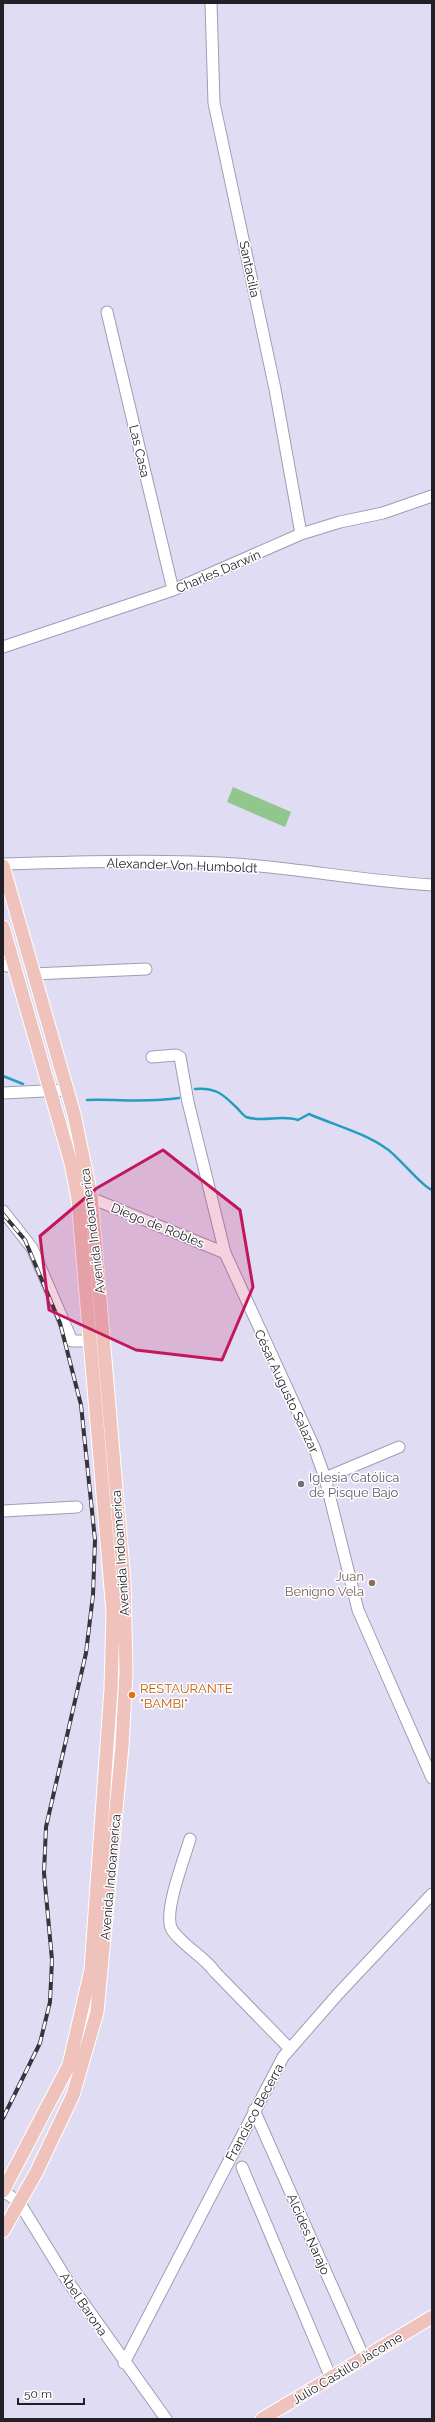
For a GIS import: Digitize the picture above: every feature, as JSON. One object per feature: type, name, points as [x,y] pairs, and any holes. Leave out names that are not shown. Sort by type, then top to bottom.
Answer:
[{"type":"main road","name":"Avenida Indoamerica","points":[[3,865],[65,1090],[76,1121],[91,1198],[124,1582],[126,1674],[122,1746],[97,2012],[73,2095],[3,2231]]},
{"type":"main road","name":"Avenida Indoamerica","points":[[3,927],[9,966],[50,1092],[71,1163],[78,1199],[112,1612],[111,1689],[91,1970],[70,2065],[3,2191]]},
{"type":"main road","points":[[84,1271],[98,1271]]},
{"type":"main road","name":"Julio Castillo Jácome","points":[[262,2419],[432,2317]]},
{"type":"street","name":"Santacilia","points":[[211,3],[214,103],[275,389],[301,534]]},
{"type":"street","name":"Las Casa","points":[[107,312],[173,590]]},
{"type":"street","name":"Charles Darwin","points":[[3,646],[173,590],[301,534],[334,524],[383,513],[432,496]]},
{"type":"street","name":"Alexander Von Humboldt","points":[[3,865],[127,861],[237,864],[385,882],[432,885]]},
{"type":"street","points":[[33,974],[146,969]]},
{"type":"street","name":"César Augusto Salazar","points":[[152,1057],[176,1055],[180,1057],[188,1102],[225,1253],[314,1447],[325,1478],[358,1610],[431,1774]]},
{"type":"street","points":[[3,1093],[50,1092],[65,1090]]},
{"type":"street","points":[[78,1199],[91,1198]]},
{"type":"street","name":"Diego de Robles","points":[[91,1198],[225,1253]]},
{"type":"street","points":[[3,1211],[32,1248],[72,1341],[89,1340]]},
{"type":"street","points":[[325,1478],[399,1447]]},
{"type":"street","points":[[3,1511],[77,1507]]},
{"type":"street","points":[[190,1839],[171,1904],[170,1924],[172,1930],[179,1938],[206,1960],[215,1972],[290,2049]]},
{"type":"street","name":"Francisco Becerra","points":[[124,2363],[254,2110],[283,2057],[338,1994],[432,1894]]},
{"type":"street","name":"Alcides Narajo","points":[[254,2110],[364,2358]]},
{"type":"street","points":[[242,2167],[331,2378]]},
{"type":"street","name":"Abel Barona","points":[[3,2191],[19,2202],[67,2280],[124,2363],[166,2419]]},
{"type":"highlighted area","points":[[163,1150],[240,1210],[253,1287],[222,1360],[136,1350],[49,1310],[40,1236],[97,1188]]},
{"type":"green space","points":[[233,787],[291,812],[285,827],[227,802]]},
{"type":"waterway","points":[[3,1076],[23,1084]]},
{"type":"waterway","points":[[195,1089],[208,1089],[218,1092],[246,1117],[252,1119],[292,1118],[298,1120],[309,1114],[369,1138],[392,1153],[423,1184],[432,1190]]},
{"type":"waterway","points":[[87,1100],[144,1101],[179,1098]]},
{"type":"railway","points":[[3,1214],[25,1240],[60,1323],[81,1405],[95,1540],[93,1595],[86,1653],[46,1827],[44,1873],[52,1960],[50,2002],[40,2043],[3,2118]]},
{"type":"place","name":"Iglesia Católica de Pisque Bajo","points":[[301,1484]]},
{"type":"place","name":"Juan Benigno Vela","points":[[372,1583]]},
{"type":"place","name":"RESTAURANTE \"BAMBI\"","points":[[132,1695]]}]
